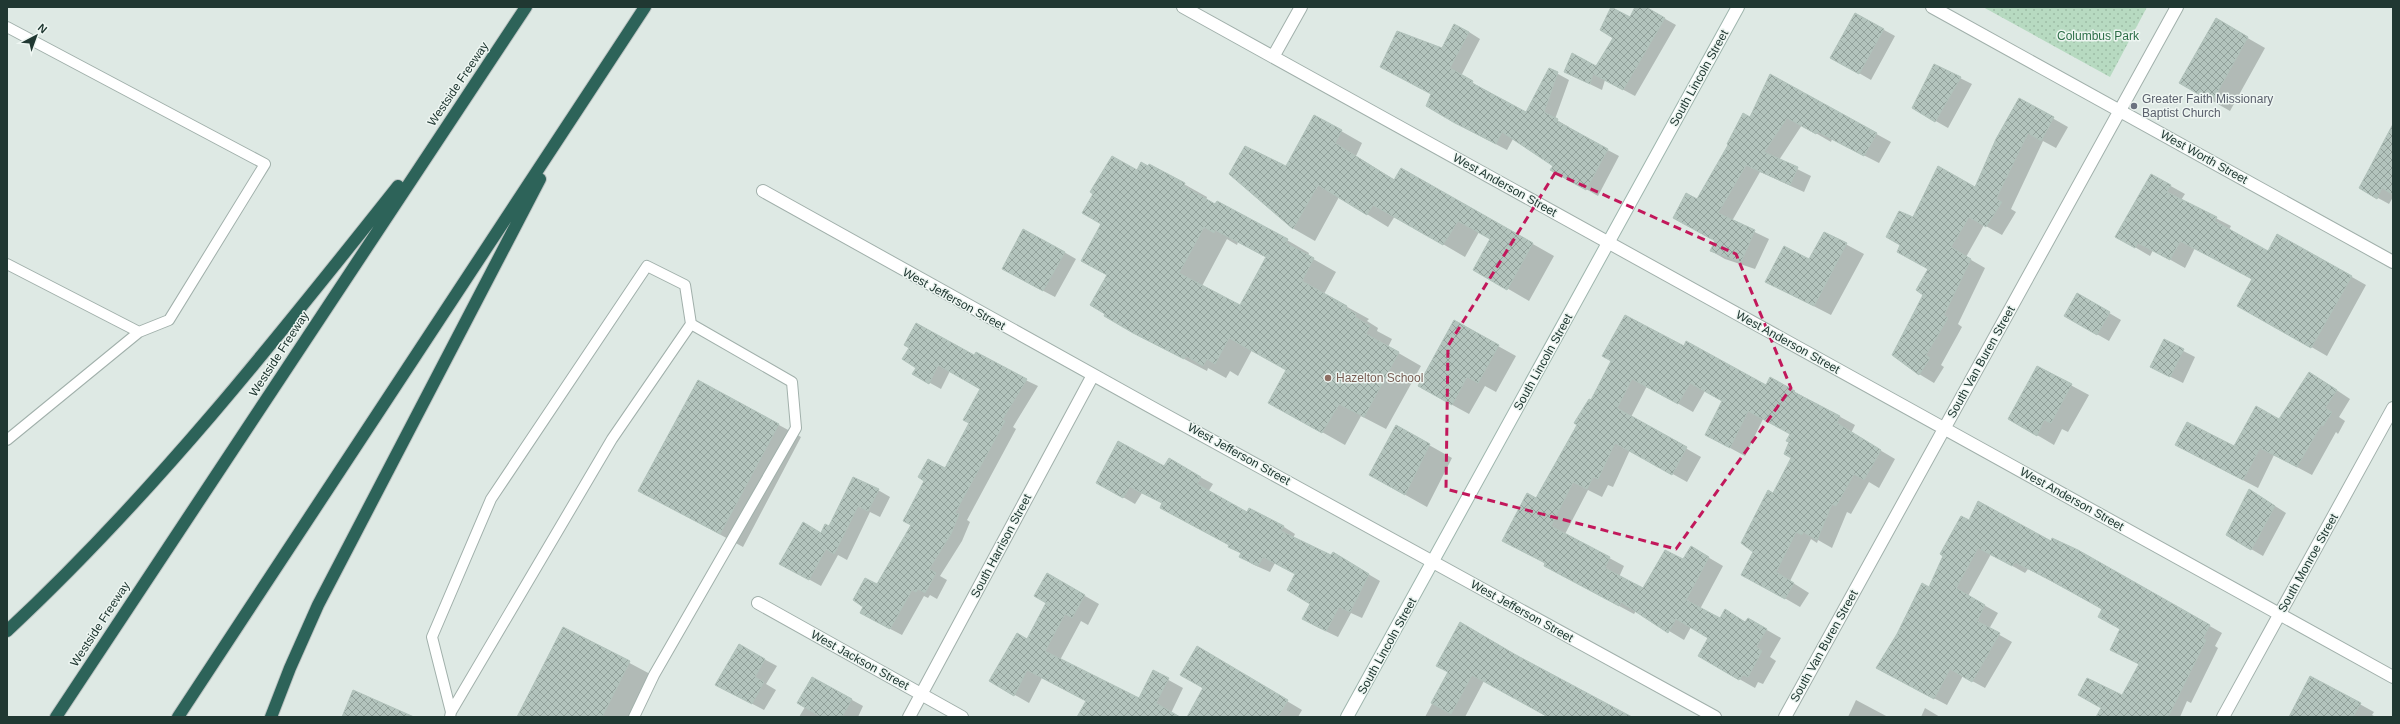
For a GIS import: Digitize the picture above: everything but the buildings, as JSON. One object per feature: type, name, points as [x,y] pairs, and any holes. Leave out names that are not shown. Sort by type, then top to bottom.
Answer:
[{"type":"highway","name":"Westside Freeway","points":[[56,717],[526,7]]},
{"type":"highway","points":[[178,717],[645,7]]},
{"type":"highway","points":[[271,717],[290,668],[318,605],[570,121]]},
{"type":"highway","points":[[7,631],[87,554],[242,381],[449,122]]},
{"type":"street","name":"West Anderson Street","points":[[1183,7],[2393,677]]},
{"type":"street","points":[[1273,57],[1301,7]]},
{"type":"street","name":"South Lincoln Street","points":[[1347,717],[1434,562],[1738,7]]},
{"type":"street","name":"West Worth Street","points":[[1932,7],[2393,262]]},
{"type":"street","name":"South Van Buren Street","points":[[1785,717],[2177,7]]},
{"type":"street","name":"West Jefferson Street","points":[[763,191],[1715,717]]},
{"type":"street","name":"South Harrison Street","points":[[909,717],[1094,375]]},
{"type":"street","name":"South Monroe Street","points":[[2223,717],[2393,408]]},
{"type":"street","name":"West Jackson Street","points":[[758,604],[962,717]]},
{"type":"lane","points":[[7,27],[265,164],[169,320],[139,332],[7,440]]},
{"type":"lane","points":[[7,264],[139,332]]},
{"type":"lane","points":[[647,266],[685,285],[691,324],[612,439],[450,715],[432,637],[491,499],[647,266]]},
{"type":"lane","points":[[634,717],[654,675],[796,428],[792,382],[691,324]]},
{"type":"highlighted area","points":[[1555,173],[1736,254],[1791,388],[1676,549],[1446,489],[1448,346]]},
{"type":"green space","name":"Columbus Park","points":[[1983,7],[2147,7],[2110,77]]},
{"type":"place","name":"Greater Faith Missionary Baptist Church","points":[[2134,106]]},
{"type":"place","name":"Hazelton School","points":[[1328,378]]}]
